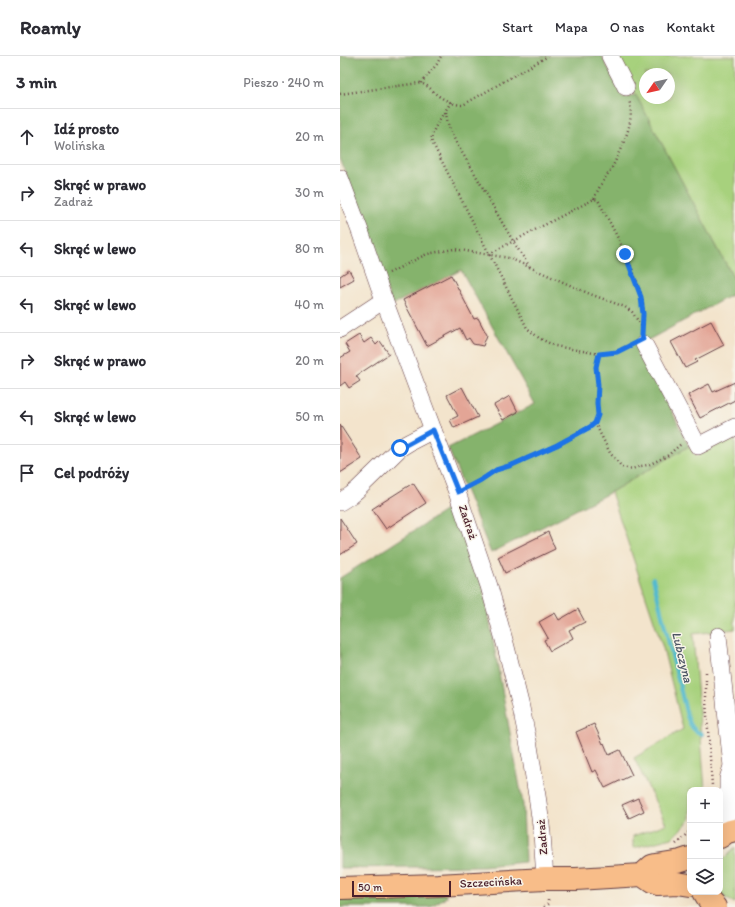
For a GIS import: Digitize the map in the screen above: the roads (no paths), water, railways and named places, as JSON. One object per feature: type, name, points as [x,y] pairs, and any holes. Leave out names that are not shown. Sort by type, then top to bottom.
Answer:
[{"type":"main road","points":[[723,834],[735,830]]},
{"type":"main road","name":"Szczecińska","points":[[340,888],[642,875],[652,866],[687,859]]},
{"type":"main road","points":[[642,875],[658,884],[677,883],[687,887]]},
{"type":"street","points":[[610,56],[626,88]]},
{"type":"street","name":"Zadraż","points":[[340,178],[376,279],[458,492],[489,586],[520,703],[529,746],[542,833],[545,879]]},
{"type":"street","points":[[340,329],[384,300]]},
{"type":"street","points":[[644,337],[695,440],[735,427]]},
{"type":"street","points":[[340,502],[358,490],[400,448],[433,430]]},
{"type":"street","points":[[718,636],[733,768],[728,779],[728,814],[723,828]]},
{"type":"waterway","name":"Lubczyna","points":[[653,578],[687,716],[692,727],[702,734]]}]
